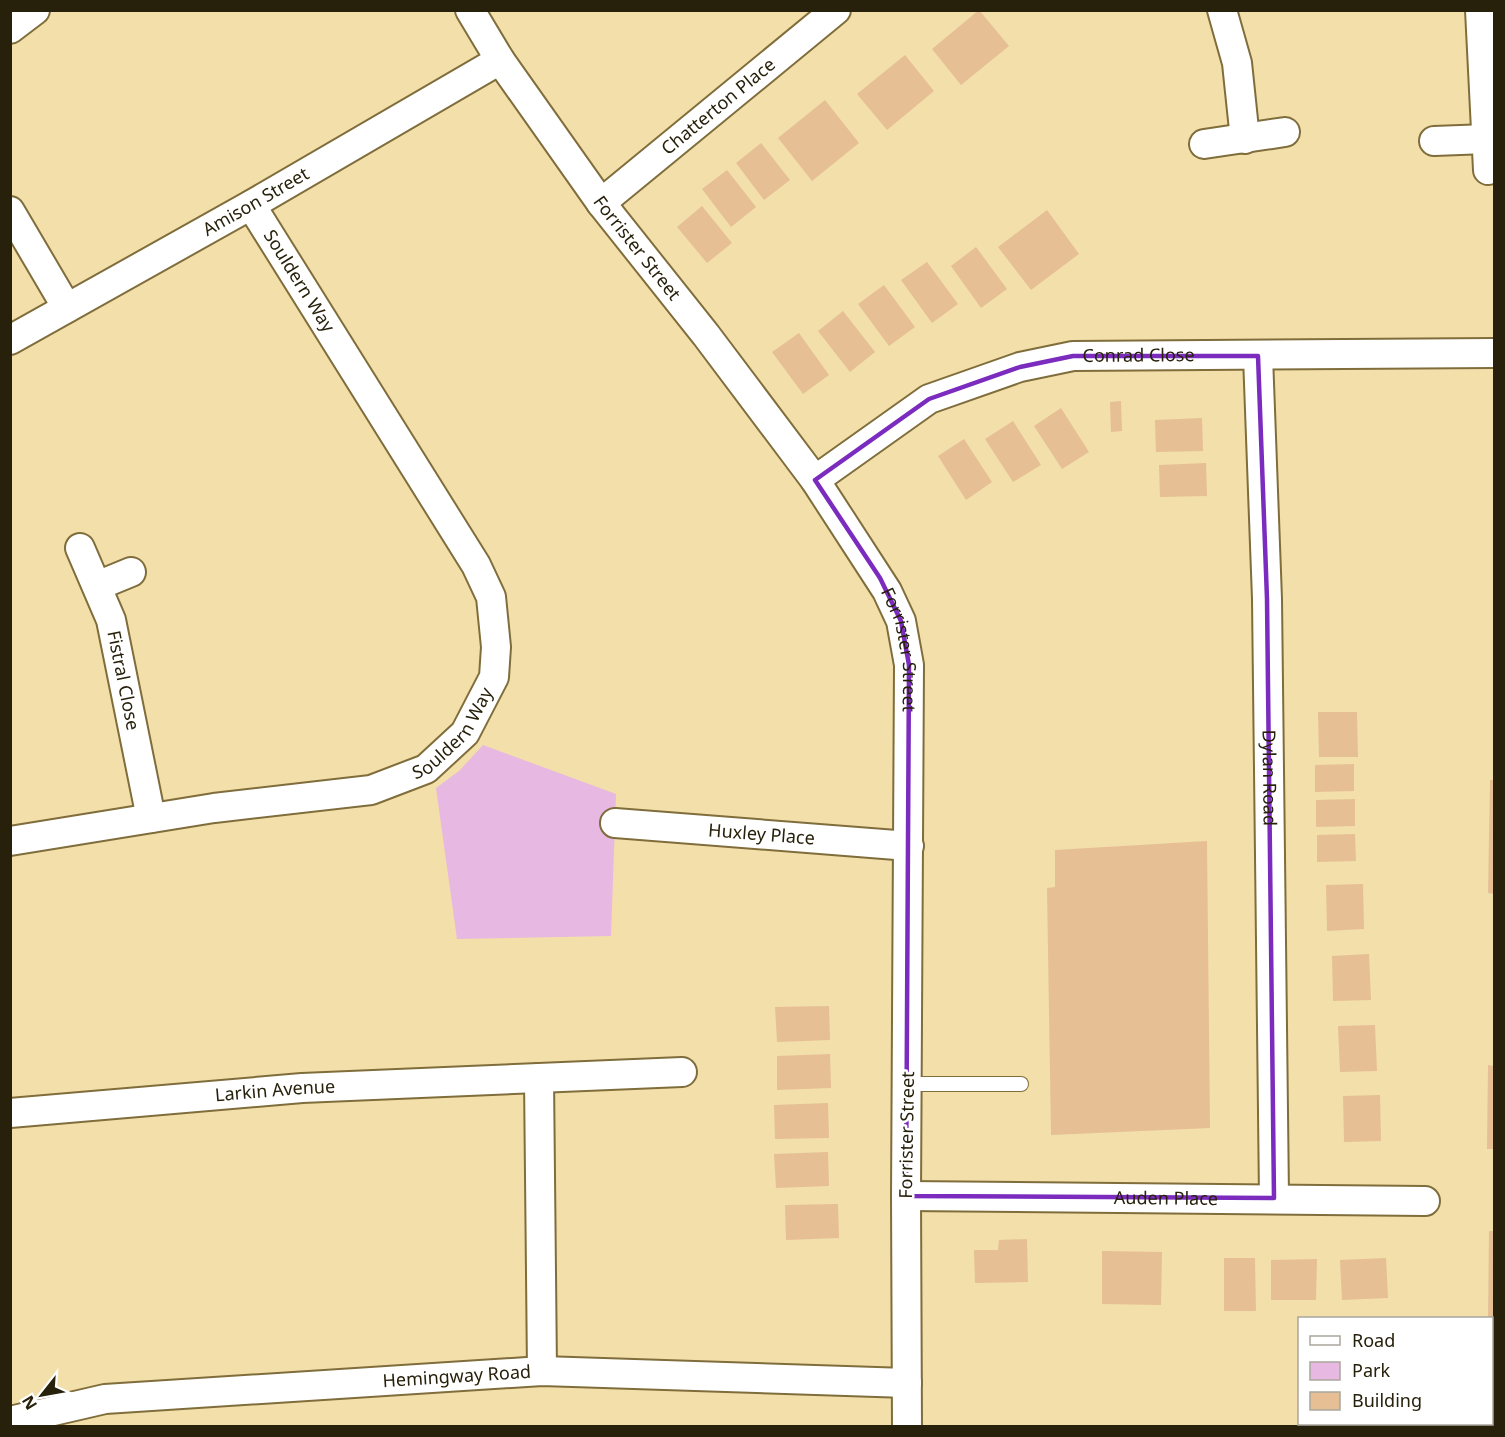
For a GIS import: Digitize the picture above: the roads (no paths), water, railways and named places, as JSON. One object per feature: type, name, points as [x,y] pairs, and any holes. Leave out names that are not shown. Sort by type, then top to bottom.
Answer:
[{"type":"street","points":[[10,29],[35,10]]},
{"type":"street","name":"Forrister Street","points":[[470,10],[500,60],[601,203],[706,335],[815,480],[880,578],[901,621],[909,665],[907,1426]]},
{"type":"street","name":"Chatterton Place","points":[[601,203],[836,10]]},
{"type":"street","points":[[1222,10],[1237,63],[1245,139]]},
{"type":"street","points":[[1480,10],[1488,170]]},
{"type":"street","name":"Amison Street","points":[[10,340],[251,205],[500,60]]},
{"type":"street","points":[[1204,144],[1285,132]]},
{"type":"street","points":[[1434,141],[1486,139]]},
{"type":"street","name":"Souldern Way","points":[[10,841],[151,818],[371,790],[426,770],[465,733],[494,677],[496,647],[491,597],[476,565],[251,205]]},
{"type":"street","points":[[10,211],[67,308]]},
{"type":"street","name":"Conrad Close","points":[[815,480],[929,399],[1020,367],[1073,356],[1494,353]]},
{"type":"street","name":"Dylan Road","points":[[1258,356],[1267,599],[1274,1198]]},
{"type":"street","name":"Fistral Close","points":[[81,548],[111,620],[151,818]]},
{"type":"street","points":[[97,586],[131,572]]},
{"type":"street","name":"Huxley Place","points":[[615,823],[909,846]]},
{"type":"street","name":"Larkin Avenue","points":[[10,1113],[302,1088],[682,1072]]},
{"type":"street","points":[[539,1078],[542,1371]]},
{"type":"street","name":"Auden Place","points":[[906,1196],[1425,1201]]},
{"type":"street","name":"Hemingway Road","points":[[10,1421],[105,1399],[542,1371],[907,1383]]},
{"type":"lane","points":[[907,1084],[1020,1084]]}]
